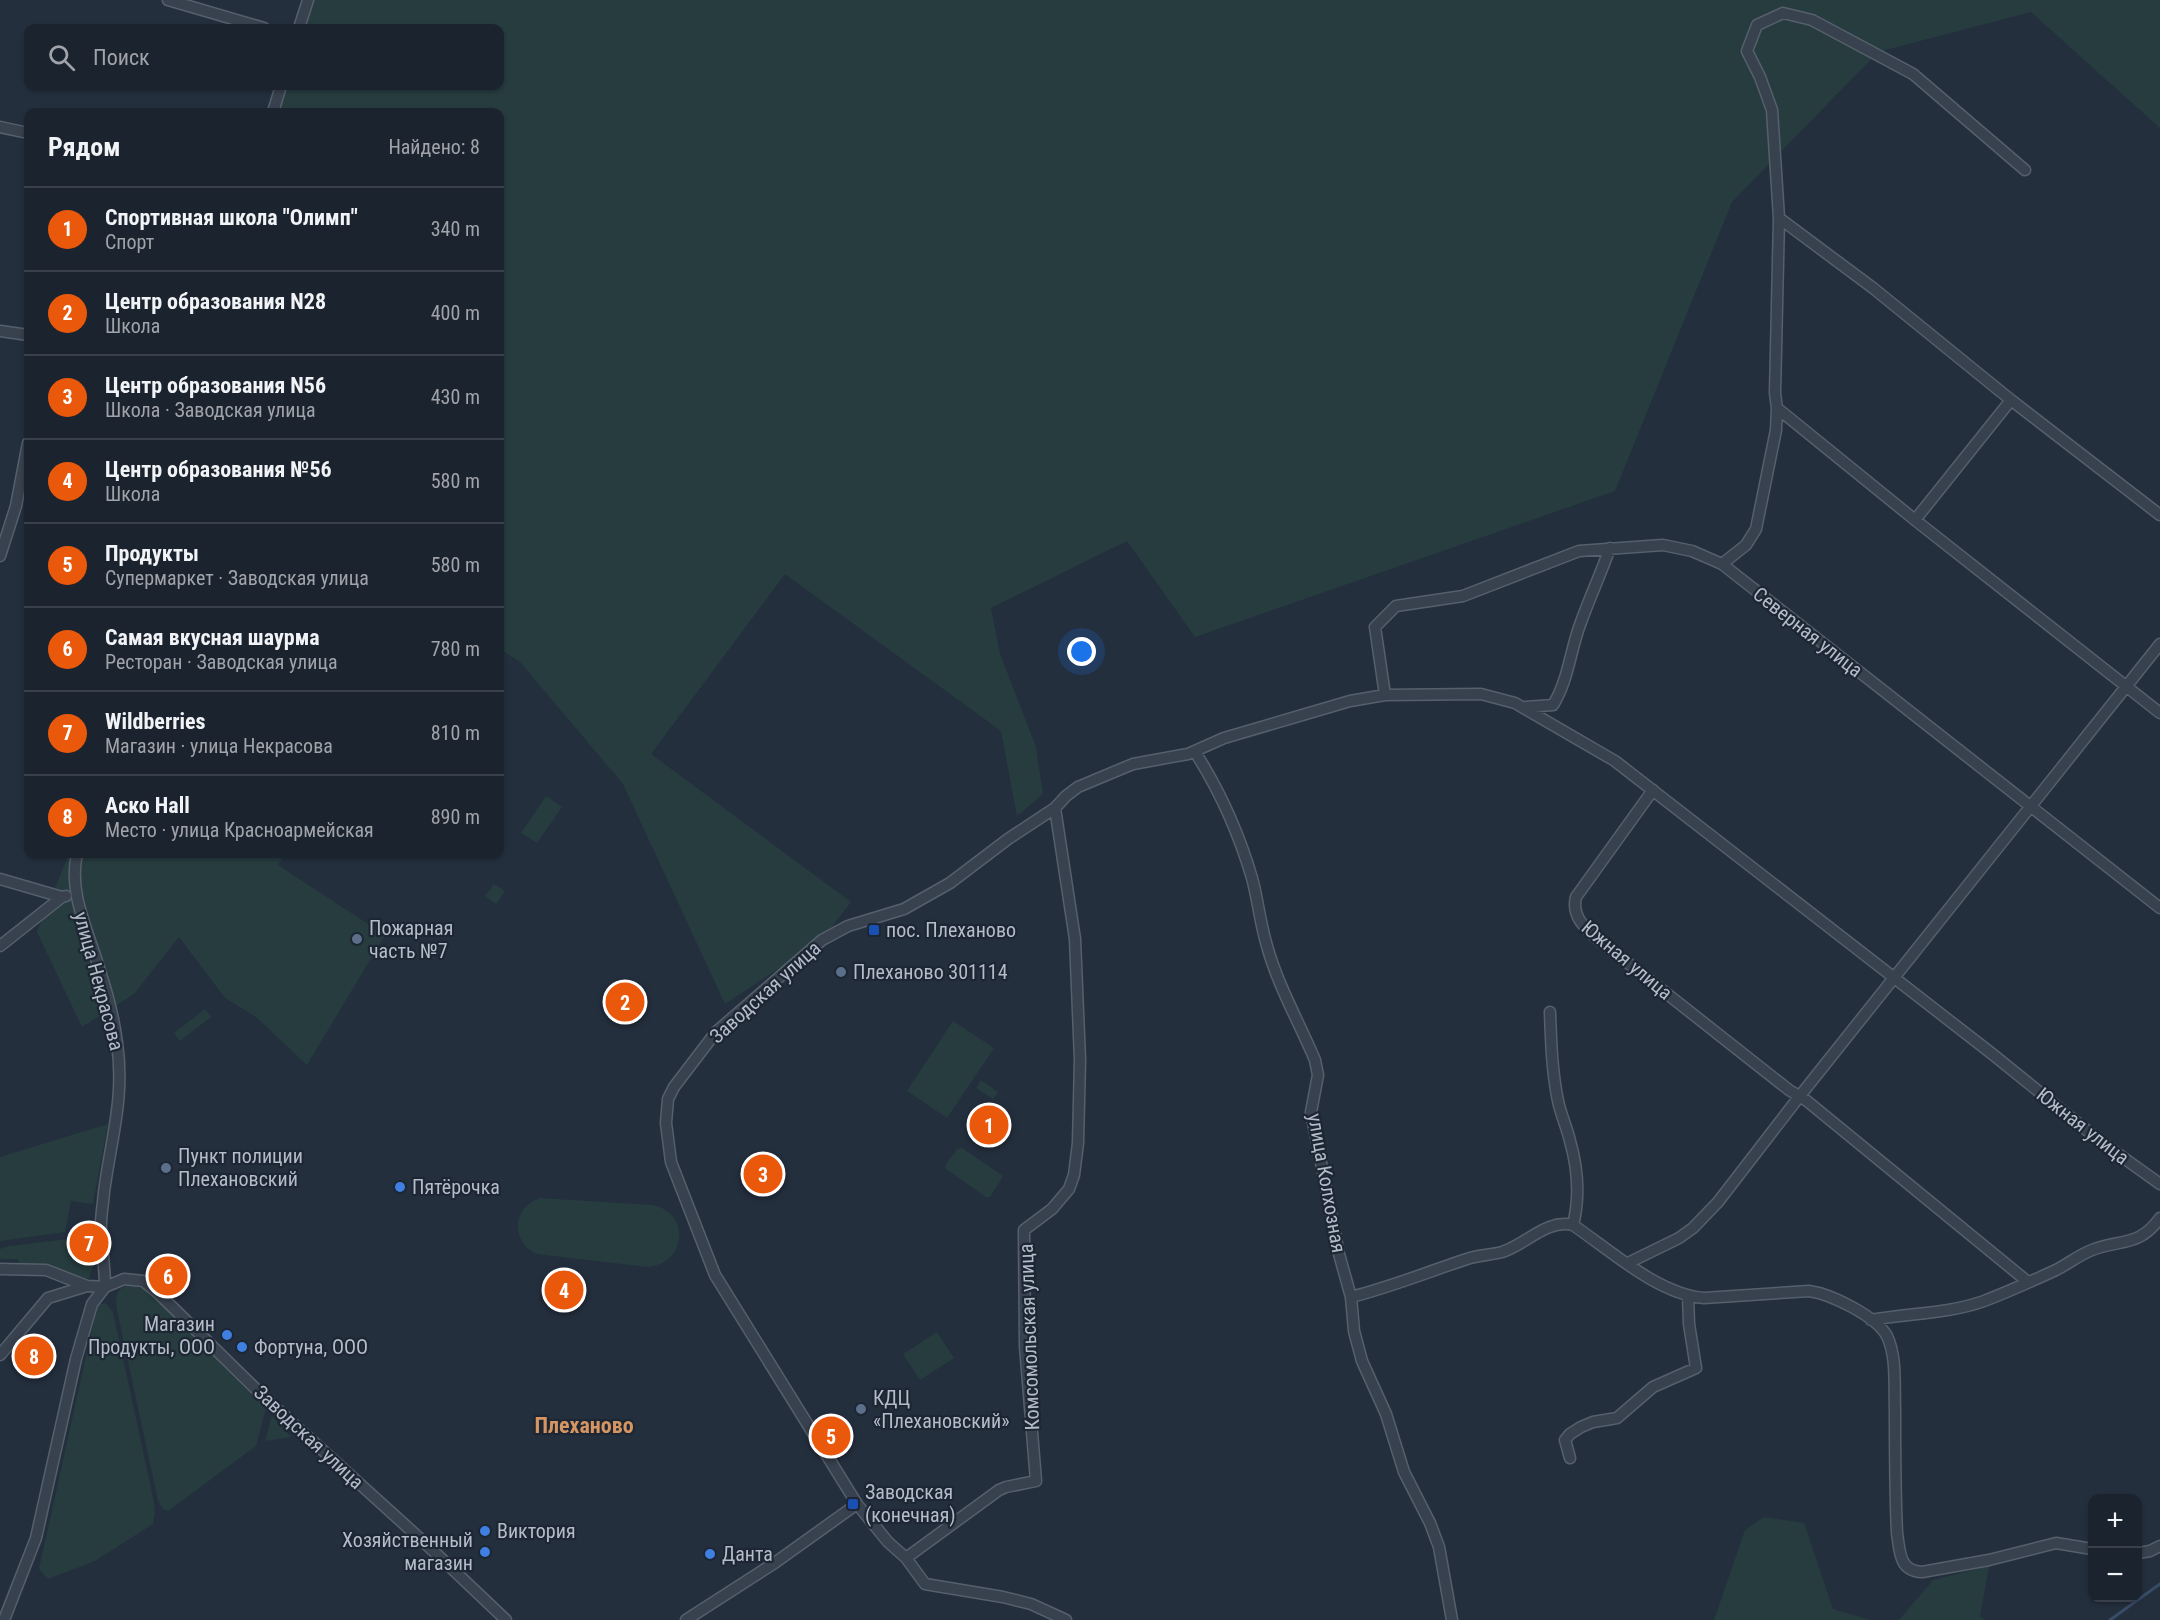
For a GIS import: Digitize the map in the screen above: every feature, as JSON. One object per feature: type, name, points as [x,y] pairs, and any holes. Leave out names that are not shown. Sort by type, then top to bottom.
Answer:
[{"type":"street","points":[[168,0],[250,24]]},
{"type":"street","points":[[300,24],[308,0]]},
{"type":"street","points":[[1722,564],[1746,545],[1756,529],[1776,430],[1779,218],[1772,110],[1760,76],[1747,51],[1757,25],[1783,14],[1812,20],[1913,74],[2025,170]]},
{"type":"street","points":[[274,108],[280,90]]},
{"type":"street","points":[[0,127],[24,132]]},
{"type":"street","points":[[1779,218],[1873,288],[2011,400],[2160,515]]},
{"type":"street","points":[[0,331],[24,334]]},
{"type":"street","points":[[1915,520],[2011,400]]},
{"type":"street","points":[[1777,408],[2160,713]]},
{"type":"street","points":[[0,556],[16,506],[24,464]]},
{"type":"street","name":"Северная улица","points":[[1385,695],[1375,627],[1396,606],[1463,596],[1579,551],[1653,544],[1692,551],[1722,564],[2160,908]]},
{"type":"street","points":[[1519,705],[1541,708],[1553,705],[1563,689],[1580,623],[1610,548]]},
{"type":"street","points":[[1628,1263],[1679,1238],[1718,1202],[2160,644]]},
{"type":"street","name":"Заводская улица","points":[[1066,1620],[1031,1604],[1012,1599],[977,1591],[925,1584],[906,1558],[888,1542],[856,1504],[715,1275],[671,1162],[666,1123],[668,1099],[674,1087],[716,1032],[822,940],[848,926],[904,909],[950,883],[1008,839],[1055,808],[1078,787],[1144,761],[1196,752],[1224,738],[1334,704],[1385,695],[1481,694],[1519,705]]},
{"type":"street","name":"Южная улица","points":[[1519,705],[1615,760],[1991,1053],[2100,1141],[2160,1184]]},
{"type":"street","name":"улица Колхозная","points":[[1196,752],[1215,785],[1235,828],[1252,879],[1267,945],[1285,996],[1316,1060],[1318,1075],[1311,1112],[1339,1254],[1351,1297],[1354,1331],[1362,1361],[1386,1414],[1404,1472],[1430,1523],[1439,1547],[1452,1620]]},
{"type":"street","name":"Южная улица","points":[[1653,790],[1576,897],[1574,907],[1577,918],[1599,941],[1799,1097],[2028,1282]]},
{"type":"street","name":"Комсомольская улица","points":[[906,1558],[999,1490],[1036,1481],[1025,1346],[1024,1230],[1052,1209],[1071,1184],[1076,1159],[1079,1112],[1080,1060],[1075,939],[1055,808]]},
{"type":"street","name":"улица Некрасова","points":[[76,858],[74,870],[75,894],[100,970],[117,1040],[121,1077],[100,1231],[105,1287]]},
{"type":"street","points":[[0,879],[62,897]]},
{"type":"street","points":[[0,946],[62,897],[75,894]]},
{"type":"street","points":[[1550,1012],[1557,1098],[1570,1140],[1576,1173],[1578,1199],[1573,1225]]},
{"type":"street","points":[[1871,1320],[1961,1308],[1984,1301],[2056,1270],[2092,1250],[2143,1236],[2160,1218]]},
{"type":"street","points":[[1351,1297],[1406,1281],[1473,1257],[1501,1252],[1551,1225],[1562,1223],[1573,1225],[1660,1285],[1688,1296],[1704,1298],[1818,1292],[1840,1300],[1879,1326],[1886,1336],[1893,1357],[1897,1521],[1904,1564],[1913,1571],[1923,1572],[1989,1560],[2056,1543],[2088,1548]]},
{"type":"street","points":[[0,1269],[46,1270],[87,1286]]},
{"type":"street","name":"Заводская улица","points":[[87,1286],[105,1287],[128,1278],[143,1281],[152,1287],[264,1397],[506,1620]]},
{"type":"street","points":[[0,1355],[45,1300],[87,1286]]},
{"type":"street","points":[[4,1620],[5,1603],[36,1538],[92,1304],[105,1287]]},
{"type":"street","points":[[1570,1458],[1565,1440],[1572,1432],[1593,1422],[1617,1418],[1653,1387],[1696,1368],[1689,1324],[1688,1296]]},
{"type":"street","points":[[686,1620],[776,1562],[856,1504]]},
{"type":"street","points":[[2142,1552],[2160,1546]]},
{"type":"green space","points":[[311,0],[2160,0],[2160,128],[2031,12],[1878,52],[1732,202],[1615,491],[1195,637],[1127,541],[991,608],[1000,654],[1036,747],[1043,794],[1017,816],[1001,731],[785,574],[651,754],[851,902],[822,940],[725,1004],[623,784],[520,662],[504,652],[504,108],[280,108],[286,90],[504,90],[504,24],[304,24]]},
{"type":"green space","points":[[546,796],[562,807],[537,843],[521,833]]},
{"type":"green space","points":[[67,858],[282,858],[278,865],[385,935],[307,1065],[256,1017],[225,998],[179,937],[134,994],[82,1027],[37,932]]},
{"type":"green space","points":[[494,884],[505,891],[496,904],[485,896]]},
{"type":"green space","points":[[205,1009],[211,1017],[180,1041],[174,1033]]},
{"type":"green space","points":[[953,1021],[994,1048],[947,1118],[907,1091]]},
{"type":"green space","points":[[981,1080],[998,1092],[993,1099],[976,1088]]},
{"type":"green space","points":[[108,1124],[93,1204],[71,1201],[65,1232],[0,1241],[0,1157]]},
{"type":"green space","points":[[962,1148],[1003,1176],[990,1197],[986,1197],[946,1169],[945,1166],[957,1149]]},
{"type":"green space","points":[[540,1198],[652,1205],[665,1210],[673,1217],[678,1227],[677,1247],[671,1257],[648,1267],[537,1254],[528,1249],[522,1241],[518,1225],[524,1209],[531,1202]]},
{"type":"green space","points":[[77,1238],[78,1254],[92,1254],[94,1263],[89,1279],[74,1276],[55,1267],[19,1264],[18,1259],[0,1259],[0,1249],[9,1246]]},
{"type":"green space","points":[[132,1285],[150,1292],[266,1409],[256,1446],[168,1511],[163,1509],[158,1501],[117,1310],[118,1293],[123,1287]]},
{"type":"green space","points":[[106,1303],[113,1312],[154,1502],[153,1524],[95,1561],[48,1579],[39,1569],[96,1311],[99,1304]]},
{"type":"green space","points":[[937,1332],[954,1358],[920,1380],[903,1354]]},
{"type":"green space","points":[[272,1416],[291,1437],[265,1441]]},
{"type":"green space","points":[[1764,1517],[1804,1523],[1833,1609],[1870,1620],[1714,1620],[1745,1530]]},
{"type":"green space","points":[[1989,1566],[1980,1617],[1985,1620],[1899,1620],[1933,1580]]},
{"type":"waterway","points":[[2110,1620],[2160,1584]]},
{"type":"place","name":"пос. Плеханово","points":[[874,930]]},
{"type":"place","name":"Пожарная часть №7","points":[[357,939]]},
{"type":"place","name":"Плеханово 301114","points":[[841,972]]},
{"type":"place","name":"Центр образования N28","points":[[625,1002]]},
{"type":"place","name":"Спортивная школа \"Олимп\"","points":[[989,1125]]},
{"type":"place","name":"Пункт полиции Плехановский","points":[[166,1168]]},
{"type":"place","name":"Центр образования N56","points":[[763,1174]]},
{"type":"place","name":"Пятёрочка","points":[[400,1187]]},
{"type":"place","name":"Wildberries","points":[[89,1243]]},
{"type":"place","name":"Самая вкусная шаурма","points":[[168,1276]]},
{"type":"place","name":"Центр образования №56","points":[[564,1290]]},
{"type":"place","name":"Магазин Продукты, ООО","points":[[227,1335]]},
{"type":"place","name":"Фортуна, ООО","points":[[242,1347]]},
{"type":"place","name":"Аско Hall","points":[[34,1356]]},
{"type":"place","name":"КДЦ «Плехановский»","points":[[861,1409]]},
{"type":"place","name":"Продукты","points":[[831,1436]]},
{"type":"place","name":"Заводская (конечная)","points":[[853,1504]]},
{"type":"place","name":"Виктория","points":[[485,1531]]},
{"type":"place","name":"Хозяйственный магазин","points":[[485,1552]]},
{"type":"place","name":"Данта","points":[[710,1554]]},
{"type":"district","name":"Плеханово","points":[[584,1425]]}]
